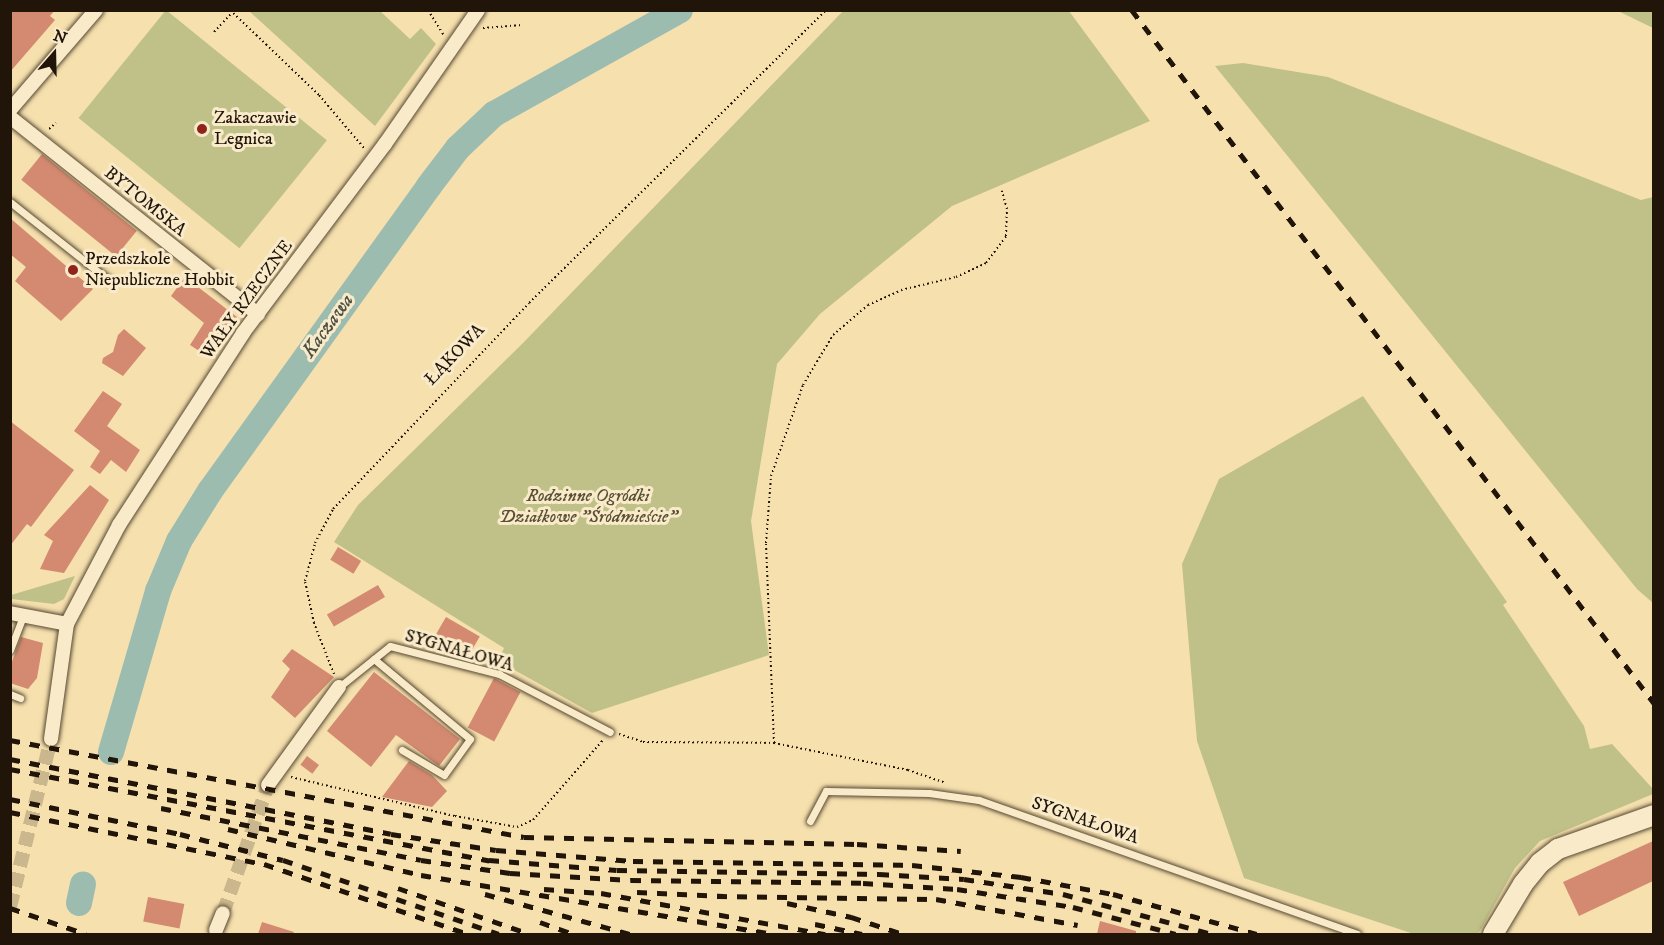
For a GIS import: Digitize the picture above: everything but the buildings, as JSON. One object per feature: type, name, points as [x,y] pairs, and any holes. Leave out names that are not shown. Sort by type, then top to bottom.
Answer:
[{"type":"street","points":[[10,110],[96,10]]},
{"type":"street","name":"WAŁY RZECZNE","points":[[67,624],[125,516],[258,314],[373,160],[478,10]]},
{"type":"street","name":"BYTOMSKA","points":[[10,117],[258,314]]},
{"type":"street","points":[[17,614],[67,624],[51,740]]},
{"type":"street","points":[[272,779],[339,687]]},
{"type":"street","points":[[1493,934],[1523,884],[1540,863],[1558,849],[1653,815]]},
{"type":"street","points":[[216,930],[223,913]]},
{"type":"lane","points":[[10,202],[111,282]]},
{"type":"lane","points":[[10,650],[17,614]]},
{"type":"lane","name":"SYGNAŁOWA","points":[[339,687],[390,646],[499,674],[610,732]]},
{"type":"lane","points":[[374,659],[470,739],[444,775],[402,750]]},
{"type":"lane","points":[[10,694],[20,698]]},
{"type":"lane","name":"SYGNAŁOWA","points":[[810,821],[826,791],[928,793],[979,800],[1357,934]]},
{"type":"path","points":[[428,10],[452,48]]},
{"type":"path","name":"ŁĄKOWA","points":[[339,687],[314,623],[305,581],[315,543],[333,509],[530,303],[826,10]]},
{"type":"path","points":[[214,32],[231,12],[319,95],[373,160]]},
{"type":"path","points":[[465,29],[523,25]]},
{"type":"path","points":[[774,743],[766,543],[771,476],[790,417],[821,351],[868,305],[901,290],[956,277],[986,263],[1006,236],[1007,209],[1002,190]]},
{"type":"path","points":[[140,201],[145,195]]},
{"type":"path","points":[[272,779],[517,827],[532,820],[610,732],[643,742],[774,743],[908,770],[951,786]]},
{"type":"green space","name":"Zakaczawie Legnica","points":[[166,10],[327,140],[239,248],[79,118]]},
{"type":"green space","name":"Rodzinne Ogródki Działkowe \"Śródmieście\"","points":[[844,10],[1069,11],[1150,121],[952,206],[820,314],[777,364],[751,521],[769,655],[592,713],[498,661],[504,648],[334,542],[358,505],[524,342]]},
{"type":"green space","points":[[249,11],[380,11],[410,39],[421,28],[436,44],[375,126]]},
{"type":"green space","points":[[1618,11],[1653,11],[1653,28]]},
{"type":"green space","points":[[1243,63],[1328,77],[1641,200],[1653,197],[1653,603],[1637,589],[1215,66]]},
{"type":"green space","points":[[1363,396],[1507,602],[1503,605],[1584,726],[1590,749],[1612,744],[1653,789],[1653,794],[1540,841],[1515,868],[1478,934],[1414,934],[1244,878],[1197,741],[1182,564],[1219,479]]},
{"type":"green space","points":[[75,576],[64,599],[54,604],[11,599],[11,595]]},
{"type":"waterway","name":"Kaczawa","points":[[111,752],[158,591],[179,541],[210,491],[458,148],[494,114],[680,10]]},
{"type":"waterway","name":"Kaczawa","points":[[79,903],[83,884]]},
{"type":"tunnel","points":[[10,907],[51,739]]},
{"type":"tunnel","points":[[223,913],[268,785]]},
{"type":"railway","points":[[1132,10],[1654,703]]},
{"type":"railway","points":[[10,740],[524,837],[857,844],[961,851]]},
{"type":"railway","points":[[10,759],[391,834],[496,850],[633,861],[912,865],[1021,877],[1113,894],[1257,934]]},
{"type":"railway","points":[[10,769],[489,860],[617,870],[879,874],[964,879],[1063,894],[1212,934]]},
{"type":"railway","points":[[10,799],[180,834],[283,860],[499,934]]},
{"type":"railway","points":[[161,808],[421,860],[510,873],[631,880],[863,883],[957,889],[1073,907],[1176,934]]},
{"type":"railway","points":[[10,812],[264,864],[469,934]]},
{"type":"railway","points":[[228,829],[421,875],[772,934]]},
{"type":"railway","points":[[398,888],[530,934]]},
{"type":"railway","points":[[544,889],[601,893],[825,934]]},
{"type":"railway","points":[[637,892],[724,896]]},
{"type":"railway","points":[[485,894],[630,934]]},
{"type":"railway","points":[[717,896],[936,899],[1078,925]]},
{"type":"railway","points":[[787,903],[851,917],[903,934]]},
{"type":"railway","points":[[10,908],[86,934]]},
{"type":"railway","points":[[540,922],[573,934]]},
{"type":"railway","points":[[815,924],[862,934]]},
{"type":"place","name":"Zakaczawie Legnica","points":[[202,129]]},
{"type":"place","name":"Przedszkole Niepubliczne Hobbit","points":[[73,270]]}]
